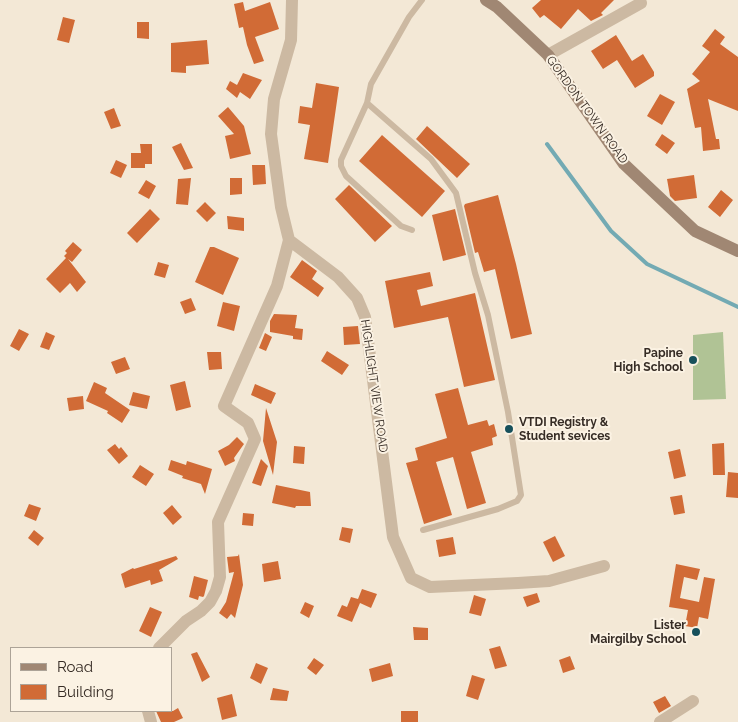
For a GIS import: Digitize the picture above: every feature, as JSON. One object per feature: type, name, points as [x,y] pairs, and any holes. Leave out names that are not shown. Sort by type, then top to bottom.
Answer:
[{"type":"main road","name":"GORDON TOWN ROAD","points":[[486,0],[497,7],[548,56],[624,164],[695,232],[738,251]]},
{"type":"street","points":[[160,647],[210,602],[216,591],[220,577],[218,522],[255,438],[248,423],[224,406],[277,286],[289,240],[281,207],[271,134],[274,99],[291,40],[292,0]]},
{"type":"street","points":[[548,56],[641,2]]},
{"type":"street","name":"HIGHLIGHT VIEW ROAD","points":[[289,240],[338,277],[357,298],[365,317],[393,536],[410,578],[430,587],[518,583],[549,581],[604,566]]},
{"type":"street","points":[[660,722],[692,701]]},
{"type":"lane","points":[[412,230],[401,226],[343,171],[341,160],[367,103],[371,84],[409,17],[422,0]]},
{"type":"lane","points":[[367,103],[431,159],[456,193],[488,315],[508,412],[522,495],[517,501],[498,509],[423,530]]},
{"type":"green space","points":[[723,332],[726,399],[693,400],[693,335]]},
{"type":"building","points":[[541,0],[614,0],[601,13],[603,15],[591,21],[578,9],[561,29],[544,15],[540,18],[532,8]]},
{"type":"building","points":[[243,2],[245,11],[270,2],[279,29],[255,37],[264,61],[254,64],[243,27],[239,28],[234,4]]},
{"type":"building","points":[[63,17],[75,20],[69,43],[57,40]]},
{"type":"building","points":[[137,22],[149,22],[149,39],[137,38]]},
{"type":"building","points":[[715,29],[725,37],[720,44],[738,57],[738,111],[708,99],[716,139],[719,139],[720,149],[703,151],[701,127],[695,128],[687,89],[700,81],[692,74],[710,52],[702,46]]},
{"type":"building","points":[[616,35],[632,61],[643,54],[654,72],[654,76],[635,88],[617,60],[603,69],[591,51]]},
{"type":"building","points":[[207,40],[209,64],[186,66],[186,73],[171,72],[171,43]]},
{"type":"building","points":[[243,73],[262,80],[250,99],[240,92],[237,98],[226,89],[230,81],[237,85]]},
{"type":"building","points":[[316,83],[339,87],[328,163],[304,159],[310,125],[298,123],[300,106],[312,108]]},
{"type":"building","points":[[660,94],[675,102],[662,125],[647,116]]},
{"type":"building","points":[[228,107],[244,126],[251,154],[230,159],[225,136],[234,134],[218,116]]},
{"type":"building","points":[[114,108],[121,126],[111,129],[104,112]]},
{"type":"building","points":[[427,126],[470,164],[457,178],[416,139]]},
{"type":"building","points":[[662,134],[675,143],[667,154],[655,145]]},
{"type":"building","points":[[382,135],[445,191],[422,217],[359,161]]},
{"type":"building","points":[[181,143],[193,168],[184,170],[172,147]]},
{"type":"building","points":[[140,144],[152,144],[152,164],[145,164],[145,168],[131,168],[131,153],[141,153]]},
{"type":"building","points":[[116,160],[127,165],[121,178],[110,173]]},
{"type":"building","points":[[252,165],[265,165],[266,184],[253,185]]},
{"type":"building","points":[[694,175],[697,198],[675,201],[670,196],[667,179]]},
{"type":"building","points":[[191,178],[188,205],[176,204],[178,179]]},
{"type":"building","points":[[230,178],[242,178],[242,194],[230,195]]},
{"type":"building","points":[[146,180],[156,186],[149,199],[138,193]]},
{"type":"building","points":[[349,185],[392,226],[375,242],[335,199]]},
{"type":"building","points":[[721,190],[733,200],[720,217],[708,207]]},
{"type":"building","points":[[498,195],[532,334],[511,339],[495,269],[484,272],[478,252],[475,253],[464,206],[465,204]]},
{"type":"building","points":[[205,202],[216,213],[207,222],[196,211]]},
{"type":"building","points":[[150,209],[160,219],[137,243],[127,233]]},
{"type":"building","points":[[455,209],[466,255],[443,261],[432,215]]},
{"type":"building","points":[[227,216],[244,218],[244,231],[228,229]]},
{"type":"building","points":[[73,242],[82,250],[72,262],[68,259],[86,282],[77,292],[70,283],[60,293],[46,279],[66,258],[64,256],[67,253],[65,251]]},
{"type":"building","points":[[210,247],[239,258],[223,295],[195,282]]},
{"type":"building","points":[[302,260],[317,271],[312,279],[324,288],[318,297],[290,277]]},
{"type":"building","points":[[158,262],[169,265],[165,278],[154,275]]},
{"type":"building","points":[[430,272],[433,286],[417,290],[421,306],[475,293],[495,380],[464,387],[448,317],[394,328],[385,281]]},
{"type":"building","points":[[191,298],[196,310],[185,314],[180,302]]},
{"type":"building","points":[[223,302],[240,306],[234,331],[217,326]]},
{"type":"building","points":[[274,314],[297,315],[295,328],[303,329],[302,340],[293,339],[293,336],[270,332],[270,321]]},
{"type":"building","points":[[358,326],[360,344],[344,345],[343,327]]},
{"type":"building","points":[[19,329],[29,334],[19,351],[10,346]]},
{"type":"building","points":[[46,332],[55,336],[49,350],[40,347]]},
{"type":"building","points":[[265,333],[272,337],[266,351],[259,348]]},
{"type":"building","points":[[327,351],[349,365],[342,375],[321,361]]},
{"type":"building","points":[[207,352],[221,352],[222,369],[209,370]]},
{"type":"building","points":[[125,357],[130,369],[116,374],[111,362]]},
{"type":"building","points":[[185,381],[191,407],[176,411],[170,385]]},
{"type":"building","points":[[94,382],[107,388],[105,393],[130,410],[122,423],[107,413],[108,411],[86,401]]},
{"type":"building","points":[[255,384],[276,393],[271,404],[251,395]]},
{"type":"building","points":[[458,388],[468,425],[487,420],[489,426],[494,424],[497,436],[492,438],[493,445],[471,452],[486,503],[467,509],[453,457],[436,462],[452,515],[424,524],[406,463],[418,460],[415,448],[447,438],[435,394]]},
{"type":"building","points":[[133,392],[150,396],[147,409],[129,405]]},
{"type":"building","points":[[83,396],[84,409],[69,411],[67,398]]},
{"type":"building","points":[[266,408],[277,442],[273,475],[263,441]]},
{"type":"building","points":[[237,437],[244,444],[234,458],[235,461],[225,466],[218,451],[229,445]]},
{"type":"building","points":[[724,443],[725,475],[713,475],[712,444]]},
{"type":"building","points":[[115,444],[119,449],[121,447],[128,456],[119,464],[107,450]]},
{"type":"building","points":[[294,446],[305,447],[304,464],[293,463]]},
{"type":"building","points":[[680,449],[686,476],[674,479],[668,452]]},
{"type":"building","points":[[261,459],[268,466],[261,486],[252,483]]},
{"type":"building","points":[[171,460],[186,465],[187,461],[212,469],[205,494],[201,484],[182,478],[183,476],[168,470]]},
{"type":"building","points":[[140,465],[154,474],[146,486],[132,477]]},
{"type":"building","points":[[728,472],[738,473],[738,498],[726,497]]},
{"type":"building","points":[[276,485],[310,492],[311,506],[296,506],[295,508],[272,503]]},
{"type":"building","points":[[682,495],[685,513],[674,515],[670,497]]},
{"type":"building","points":[[29,504],[41,508],[36,521],[24,516]]},
{"type":"building","points":[[172,505],[182,517],[173,525],[163,513]]},
{"type":"building","points":[[243,513],[254,514],[253,526],[242,525]]},
{"type":"building","points":[[342,527],[353,529],[350,543],[339,540]]},
{"type":"building","points":[[34,530],[44,538],[38,546],[28,538]]},
{"type":"building","points":[[555,536],[565,556],[553,562],[543,542]]},
{"type":"building","points":[[453,537],[456,554],[439,557],[436,540]]},
{"type":"building","points":[[239,554],[243,585],[235,618],[231,614],[227,619],[219,613],[226,602],[234,572],[229,573],[227,557],[238,556]]},
{"type":"building","points":[[176,556],[178,559],[159,570],[163,581],[151,585],[150,580],[125,588],[121,574],[133,568]]},
{"type":"building","points":[[278,561],[281,579],[264,582],[262,564]]},
{"type":"building","points":[[676,564],[700,569],[697,580],[684,577],[680,598],[699,602],[704,577],[715,579],[708,619],[699,617],[697,628],[685,626],[688,610],[669,607]]},
{"type":"building","points":[[194,576],[208,580],[204,596],[199,596],[198,600],[189,597]]},
{"type":"building","points":[[362,589],[377,594],[371,608],[360,603],[352,622],[337,616],[342,605],[347,607],[351,597],[358,599]]},
{"type":"building","points":[[537,593],[540,602],[527,607],[523,597]]},
{"type":"building","points":[[474,595],[486,599],[481,616],[469,613]]},
{"type":"building","points":[[305,602],[314,606],[309,618],[300,613]]},
{"type":"building","points":[[150,607],[162,612],[151,637],[139,631]]},
{"type":"building","points":[[413,627],[428,628],[428,640],[414,640]]},
{"type":"building","points":[[500,646],[507,666],[495,669],[489,649]]},
{"type":"building","points":[[197,652],[210,677],[202,682],[191,654]]},
{"type":"building","points":[[570,656],[575,669],[563,673],[559,660]]},
{"type":"building","points":[[314,658],[324,665],[316,675],[307,668]]},
{"type":"building","points":[[256,663],[268,668],[261,684],[250,678]]},
{"type":"building","points":[[390,663],[393,676],[372,682],[369,669]]},
{"type":"building","points":[[472,675],[485,679],[478,700],[466,696]]},
{"type":"building","points":[[273,688],[289,691],[287,701],[270,700]]},
{"type":"building","points":[[232,694],[237,716],[222,720],[217,698]]},
{"type":"building","points":[[665,696],[671,706],[659,713],[653,702]]},
{"type":"building","points":[[178,708],[183,718],[174,722],[161,722],[156,712],[172,712]]},
{"type":"building","points":[[401,711],[418,711],[418,722],[401,722]]},
{"type":"waterway","points":[[547,144],[611,231],[647,264],[738,307]]},
{"type":"place","name":"Papine High School","points":[[693,360]]},
{"type":"place","name":"VTDI Registry & Student sevices","points":[[509,429]]},
{"type":"place","name":"Lister Mairgilby School","points":[[696,632]]}]
